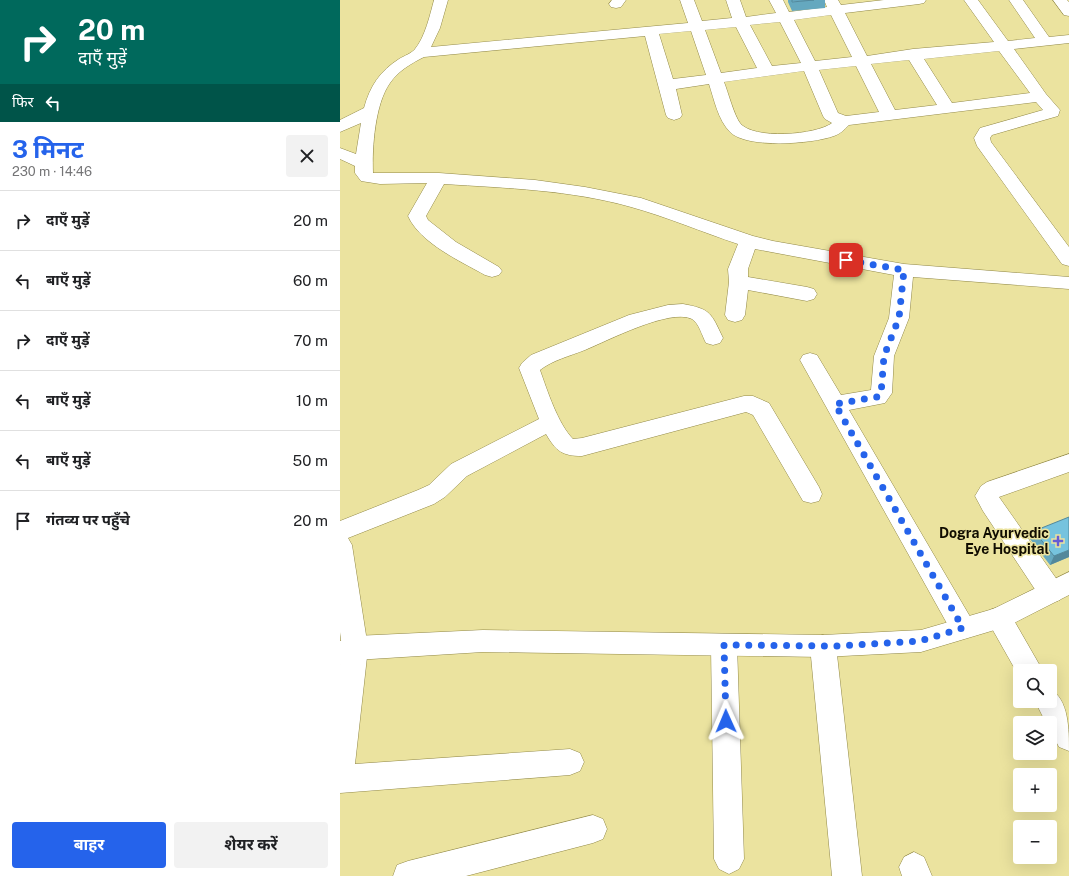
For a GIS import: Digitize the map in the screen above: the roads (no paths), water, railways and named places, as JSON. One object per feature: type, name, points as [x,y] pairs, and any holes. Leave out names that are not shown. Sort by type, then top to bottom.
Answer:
[{"type":"street","points":[[421,53],[433,28],[441,0]]},
{"type":"street","points":[[687,0],[695,26],[716,78],[731,123],[736,130],[758,137],[810,136],[827,133],[836,129],[844,122]]},
{"type":"street","points":[[732,0],[741,22],[767,72]]},
{"type":"street","points":[[776,0],[810,66],[831,116],[838,120],[844,122],[889,115],[1040,97]]},
{"type":"street","points":[[919,0],[833,5],[784,16],[741,22],[421,53],[408,60],[381,82],[372,110],[363,163],[364,173],[367,177],[372,178],[440,178],[535,185],[599,194],[635,202],[748,241],[904,270],[1069,283]]},
{"type":"street","points":[[971,0],[1040,97],[1052,110],[1052,113],[986,132],[982,138],[983,142],[1050,236],[1069,260]]},
{"type":"street","points":[[1016,0],[1045,42]]},
{"type":"street","points":[[1060,0],[1069,12]]},
{"type":"street","points":[[833,5],[889,115]]},
{"type":"street","points":[[651,31],[674,115]]},
{"type":"street","points":[[667,85],[913,54],[1069,39]]},
{"type":"street","points":[[913,54],[947,108]]},
{"type":"street","points":[[340,127],[372,110]]},
{"type":"street","points":[[340,154],[363,163]]},
{"type":"street","points":[[440,178],[417,216],[419,222],[437,237],[492,271]]},
{"type":"street","points":[[1050,236],[1069,231]]},
{"type":"street","points":[[735,315],[739,282],[738,269],[748,241]]},
{"type":"street","points":[[835,404],[877,397],[881,394],[884,356],[899,318],[904,270]]},
{"type":"street","points":[[739,282],[807,294]]},
{"type":"street","points":[[713,338],[700,315],[686,312],[672,312],[637,320],[538,361],[529,368],[551,422],[562,442],[572,448],[582,447],[751,403],[761,409],[810,494]]},
{"type":"street","points":[[810,360],[963,628]]},
{"type":"street","points":[[340,531],[438,491],[460,470],[551,422]]},
{"type":"street","points":[[348,650],[483,641],[823,646],[920,641],[999,618],[1060,587],[991,504],[988,496],[989,492],[995,488],[1069,463]]},
{"type":"street","points":[[340,545],[348,650],[340,774]]},
{"type":"street","points":[[999,618],[1026,664]]},
{"type":"street","points":[[724,645],[729,859]]},
{"type":"street","points":[[823,646],[847,876]]},
{"type":"street","points":[[1052,708],[1069,738]]},
{"type":"street","points":[[340,779],[570,762]]},
{"type":"street","points":[[408,876],[593,829]]},
{"type":"place","name":"Dogra Ayurvedic Eye Hospital","points":[[1058,541]]}]
